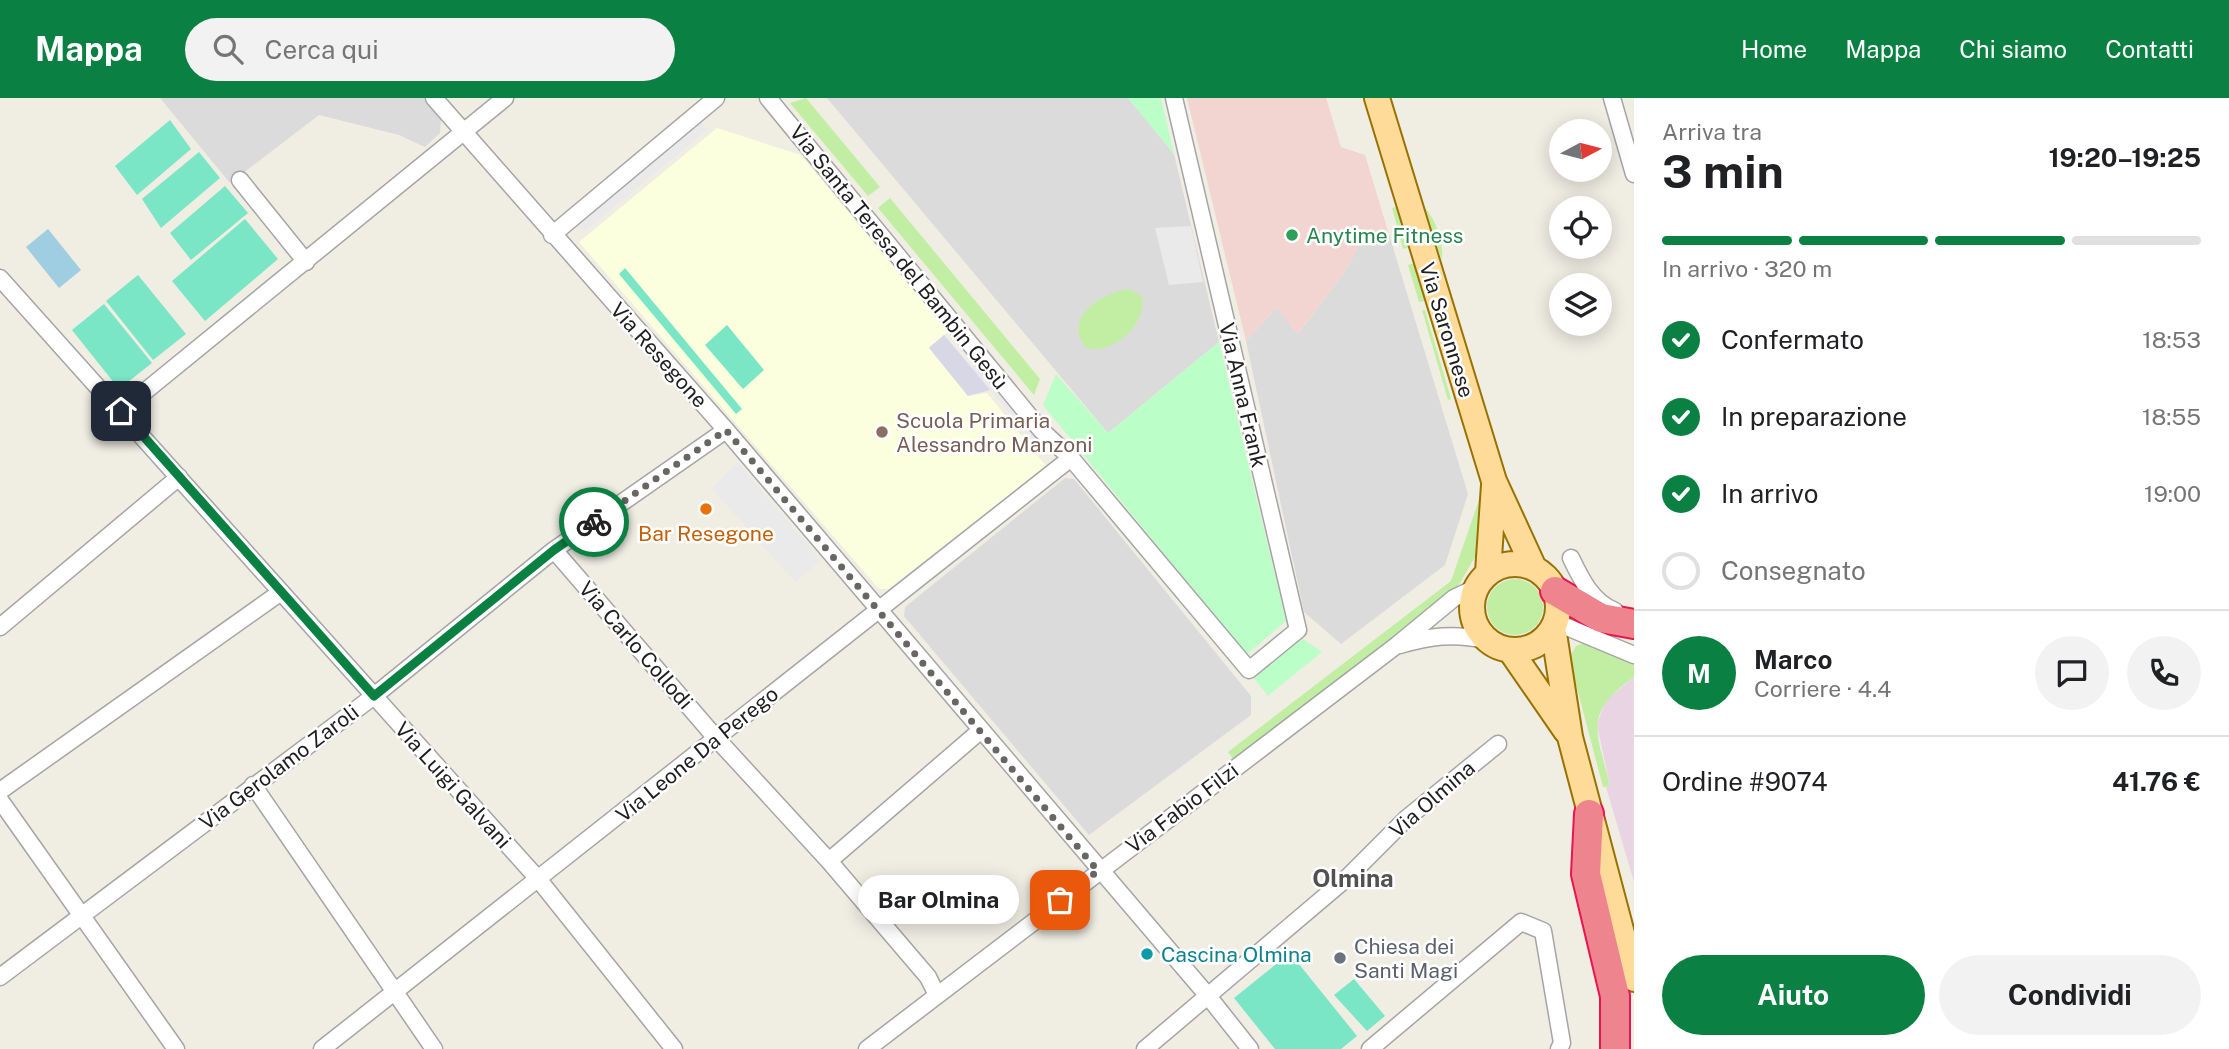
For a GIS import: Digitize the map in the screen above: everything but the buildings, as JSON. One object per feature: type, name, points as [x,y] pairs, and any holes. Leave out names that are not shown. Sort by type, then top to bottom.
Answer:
[{"type":"highway","points":[[1555,591],[1601,618],[1634,624]]},
{"type":"highway","points":[[1589,814],[1586,874],[1615,996],[1615,1049]]},
{"type":"main road","name":"Via Saronnese","points":[[1377,98],[1494,481],[1534,568],[1544,575],[1555,591]]},
{"type":"main road","name":"Via Saronnese","points":[[1486,640],[1472,616],[1493,529],[1494,481]]},
{"type":"main road","points":[[1482,580],[1514,563],[1534,568]]},
{"type":"main road","points":[[1555,591],[1558,603],[1554,625],[1570,737],[1634,978]]},
{"type":"main road","points":[[1486,640],[1510,650],[1529,648],[1541,642],[1554,625]]},
{"type":"main road","points":[[1510,650],[1570,737]]},
{"type":"street","name":"Via Resegone","points":[[434,98],[726,430],[1098,871]]},
{"type":"street","points":[[121,411],[505,98]]},
{"type":"street","points":[[552,235],[716,98]]},
{"type":"street","name":"Via Santa Teresa del Bambin Gesù","points":[[768,98],[1035,423],[1071,458],[1249,670]]},
{"type":"street","name":"Via Anna Frank","points":[[1174,98],[1298,629],[1249,670]]},
{"type":"street","points":[[1612,98],[1634,174]]},
{"type":"street","points":[[240,180],[306,262]]},
{"type":"street","name":"Via Luigi Galvani","points":[[0,278],[539,880],[674,1049]]},
{"type":"street","name":"Via Gerolamo Zaroli","points":[[0,977],[374,696],[554,550],[726,430]]},
{"type":"street","name":"Via Leone Da Perego","points":[[322,1049],[397,993],[877,609],[1071,458]]},
{"type":"street","points":[[0,627],[178,477]]},
{"type":"street","name":"Via Carlo Collodi","points":[[554,550],[716,738],[830,861],[928,977],[937,995]]},
{"type":"street","points":[[1571,558],[1588,590],[1605,608],[1634,615]]},
{"type":"street","name":"Via Fabio Filzi","points":[[867,1049],[1397,645],[1454,598],[1482,580]]},
{"type":"street","points":[[0,791],[281,592]]},
{"type":"street","points":[[1554,625],[1634,655]]},
{"type":"street","name":"Via Fabio Filzi","points":[[1397,645],[1433,635],[1463,635],[1486,640]]},
{"type":"street","points":[[830,861],[980,731]]},
{"type":"street","name":"Via Olmina","points":[[1145,1049],[1348,877],[1407,818],[1498,744]]},
{"type":"street","points":[[253,785],[434,1049]]},
{"type":"street","points":[[0,800],[176,1049]]},
{"type":"street","points":[[1098,871],[1208,996],[1250,1049]]},
{"type":"street","points":[[1370,1049],[1521,922],[1543,931],[1562,1044],[1559,1049]]},
{"type":"shaded area","points":[[160,98],[423,98],[441,120],[440,133],[425,147],[399,135],[319,115],[230,183]]},
{"type":"shaded area","points":[[827,98],[1128,98],[1174,154],[1219,342],[1108,433]]},
{"type":"shaded area","points":[[1187,98],[1326,98],[1341,147],[1365,155],[1388,231],[1365,236],[1343,274],[1297,335],[1277,307],[1246,341]]},
{"type":"shaded area","points":[[701,122],[707,130],[585,231],[574,227]]},
{"type":"shaded area","points":[[717,128],[801,155],[948,332],[929,347],[968,396],[987,393],[1046,466],[888,589],[879,589],[579,242]]},
{"type":"shaded area","points":[[1191,226],[1203,282],[1169,285],[1155,228]]},
{"type":"shaded area","points":[[1388,231],[1468,494],[1445,565],[1341,644],[1304,612],[1246,341],[1277,307],[1298,334],[1343,274],[1365,236]]},
{"type":"shaded area","points":[[944,335],[990,390],[968,396],[929,348]]},
{"type":"shaded area","points":[[974,359],[1037,431],[1035,439],[1031,439],[972,369]]},
{"type":"shaded area","points":[[737,462],[821,560],[795,582],[712,489]]},
{"type":"shaded area","points":[[1065,478],[1074,479],[1251,696],[1251,715],[1089,835],[904,616],[905,607]]},
{"type":"shaded area","points":[[1634,677],[1634,882],[1606,787],[1610,786],[1597,725],[1605,701]]},
{"type":"shaded area","points":[[1062,879],[1072,891],[1049,909],[1039,897]]},
{"type":"green space","points":[[806,98],[880,187],[868,196],[790,103]]},
{"type":"green space","points":[[1128,98],[1161,98],[1174,154]]},
{"type":"green space","points":[[170,120],[191,149],[137,195],[115,166]]},
{"type":"green space","points":[[199,152],[220,178],[161,228],[142,199]]},
{"type":"green space","points":[[225,186],[248,213],[191,260],[170,233]]},
{"type":"green space","points":[[890,198],[1040,379],[1034,395],[878,208]]},
{"type":"green space","points":[[1421,204],[1438,230],[1442,260]]},
{"type":"green space","points":[[1400,206],[1411,246],[1403,249],[1392,208]]},
{"type":"green space","points":[[245,219],[278,259],[205,321],[172,281]]},
{"type":"green space","points":[[1414,263],[1425,301],[1419,302],[1408,265]]},
{"type":"green space","points":[[625,268],[742,409],[736,414],[619,274]]},
{"type":"green space","points":[[138,275],[186,334],[153,360],[106,301]]},
{"type":"green space","points":[[1130,289],[1142,297],[1142,308],[1134,327],[1126,336],[1107,347],[1086,348],[1080,337],[1079,326],[1088,308],[1108,295]]},
{"type":"green space","points":[[104,304],[152,363],[119,389],[72,330]]},
{"type":"green space","points":[[1422,310],[1425,310],[1451,399],[1448,400]]},
{"type":"green space","points":[[727,325],[764,370],[743,389],[705,345]]},
{"type":"green space","points":[[1219,342],[1286,621],[1246,655],[1043,405],[1056,374],[1108,433]]},
{"type":"green space","points":[[1479,500],[1486,518],[1475,557],[1457,588],[1234,760],[1228,752],[1451,581]]},
{"type":"green space","points":[[1515,579],[1535,587],[1543,607],[1535,627],[1515,635],[1495,627],[1487,607],[1495,587]]},
{"type":"green space","points":[[1302,638],[1322,652],[1268,696],[1253,677]]},
{"type":"green space","points":[[1586,642],[1634,661],[1634,677],[1606,702],[1600,713],[1598,737],[1610,786],[1603,787],[1569,658],[1576,646]]},
{"type":"green space","points":[[1290,953],[1357,1036],[1341,1049],[1275,1049],[1234,998]]},
{"type":"green space","points":[[1354,979],[1385,1016],[1367,1031],[1334,995]]},
{"type":"water","points":[[48,229],[81,270],[59,288],[26,247]]},
{"type":"way so far","points":[[594,522],[726,430],[1098,871],[1060,900]]},
{"type":"place","name":"Anytime Fitness","points":[[1292,235]]},
{"type":"place","name":"Scuola Primaria Alessandro Manzoni","points":[[882,432]]},
{"type":"place","name":"Bar Resegone","points":[[706,509]]},
{"type":"place","name":"Bar Olmina","points":[[1060,900]]},
{"type":"place","name":"Cascina Olmina","points":[[1147,954]]},
{"type":"place","name":"Chiesa dei Santi Magi","points":[[1340,958]]},
{"type":"district","name":"Olmina","points":[[1353,878]]},
{"type":"route","points":[[121,411],[374,696],[554,550],[594,522]]}]
